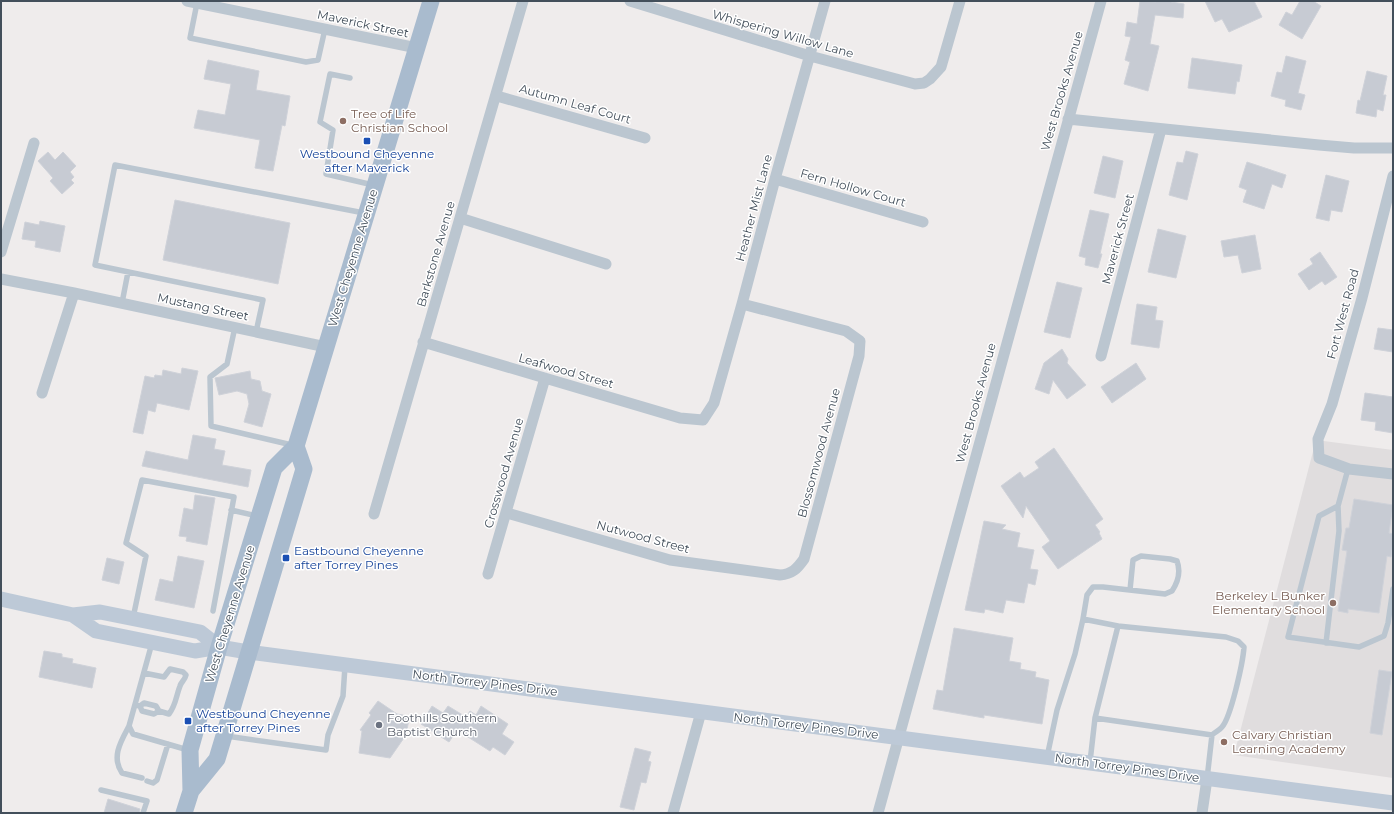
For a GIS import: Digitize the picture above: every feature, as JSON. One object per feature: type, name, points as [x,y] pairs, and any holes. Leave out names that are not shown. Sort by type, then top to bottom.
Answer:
[{"type":"main road","name":"West Cheyenne Avenue","points":[[184,813],[191,791],[190,750],[219,647],[274,468],[296,446],[431,1]]},
{"type":"main road","name":"West Cheyenne Avenue","points":[[191,791],[217,759],[304,469],[296,446]]},
{"type":"main road","name":"North Torrey Pines Drive","points":[[1,599],[73,615],[100,612],[200,632],[219,647]]},
{"type":"main road","name":"North Torrey Pines Drive","points":[[73,615],[96,631],[195,651],[219,647],[345,665],[1393,803]]},
{"type":"main road","points":[[85,624],[90,621],[121,625],[128,623],[133,618],[137,626],[144,630],[162,634],[171,646]]},
{"type":"street","name":"Barkstone Avenue","points":[[374,514],[423,342],[497,96],[523,1]]},
{"type":"street","name":"Whispering Willow Lane","points":[[630,1],[810,56],[915,84],[924,83],[941,67],[960,1]]},
{"type":"street","name":"Heather Mist Lane","points":[[703,420],[714,403],[826,1]]},
{"type":"street","name":"West Brooks Avenue","points":[[878,813],[1101,1]]},
{"type":"street","name":"Maverick Street","points":[[192,2],[417,48]]},
{"type":"street","name":"Autumn Leaf Court","points":[[497,96],[645,138]]},
{"type":"street","points":[[1068,119],[1354,148],[1393,148]]},
{"type":"street","name":"Maverick Street","points":[[1101,356],[1161,129]]},
{"type":"street","points":[[1,252],[34,143]]},
{"type":"street","name":"Fort West Road","points":[[1348,469],[1319,458],[1318,439],[1332,404],[1362,298],[1393,176]]},
{"type":"street","name":"Fern Hollow Court","points":[[775,180],[923,222]]},
{"type":"street","points":[[460,218],[606,264]]},
{"type":"street","name":"Mustang Street","points":[[1,279],[122,303],[326,347]]},
{"type":"street","points":[[42,393],[74,293]]},
{"type":"street","name":"Blossomwood Avenue","points":[[742,304],[846,331],[860,341],[859,356],[804,560],[797,569]]},
{"type":"street","name":"Leafwood Street","points":[[423,342],[680,418],[703,420]]},
{"type":"street","name":"Crosswood Avenue","points":[[488,574],[545,378]]},
{"type":"street","points":[[1348,469],[1393,474]]},
{"type":"street","name":"Nutwood Street","points":[[506,513],[670,560],[780,576],[788,575],[797,569]]},
{"type":"street","points":[[673,813],[701,712]]},
{"type":"street","points":[[1202,813],[1207,779]]},
{"type":"lane","points":[[192,2],[190,38],[206,42],[306,62],[318,60],[324,29]]},
{"type":"lane","points":[[350,78],[330,74],[320,122],[333,130],[326,174],[375,185]]},
{"type":"lane","points":[[256,332],[263,300],[95,265],[115,165],[367,214]]},
{"type":"lane","points":[[122,303],[128,272]]},
{"type":"lane","points":[[235,327],[227,364],[210,377],[211,426],[296,446]]},
{"type":"lane","points":[[1326,642],[1339,530],[1338,506],[1348,469]]},
{"type":"lane","points":[[133,618],[146,556],[126,543],[142,480],[234,498],[213,611]]},
{"type":"lane","points":[[1338,506],[1319,516],[1288,637],[1358,647],[1384,636],[1388,623],[1393,590]]},
{"type":"lane","points":[[231,510],[260,516]]},
{"type":"lane","points":[[1047,757],[1057,710],[1075,654],[1087,595],[1093,587],[1164,594],[1172,591],[1178,583],[1179,568],[1177,562],[1170,559],[1141,556],[1133,560],[1130,590]]},
{"type":"lane","points":[[1083,619],[1118,626],[1226,637],[1238,641],[1244,647],[1243,661],[1228,716],[1222,727],[1212,734],[1095,718]]},
{"type":"lane","points":[[1090,763],[1095,718],[1118,626]]},
{"type":"lane","points":[[152,642],[138,706],[120,743],[117,754],[118,768],[122,773],[145,779],[153,783],[157,780],[168,744]]},
{"type":"lane","points":[[224,735],[326,750],[328,735],[343,696],[345,665]]},
{"type":"lane","points":[[138,706],[142,711],[154,714],[159,711],[169,714],[174,707],[180,684],[185,680],[186,675],[183,672],[170,669],[164,677],[144,673]]},
{"type":"lane","points":[[129,726],[133,734],[190,750]]},
{"type":"lane","points":[[1207,779],[1212,734]]},
{"type":"lane","points":[[101,790],[146,801],[143,813]]},
{"type":"shaded area","name":"Berkeley L Bunker Elementary School","points":[[1316,440],[1393,450],[1393,778],[1234,755]]},
{"type":"building","points":[[1140,1],[1171,1],[1184,4],[1183,18],[1155,15],[1150,44],[1159,46],[1148,91],[1124,84],[1130,62],[1125,60],[1131,37],[1125,36],[1127,22],[1137,24]]},
{"type":"building","points":[[1205,1],[1254,1],[1262,17],[1229,32],[1222,19],[1215,22]]},
{"type":"building","points":[[1300,1],[1313,1],[1321,6],[1302,39],[1279,25],[1286,12],[1292,15]]},
{"type":"building","points":[[1286,56],[1306,61],[1298,93],[1305,95],[1301,110],[1285,106],[1286,100],[1271,96],[1277,72],[1282,73]]},
{"type":"building","points":[[1192,58],[1242,65],[1235,94],[1188,88]]},
{"type":"building","points":[[208,60],[259,71],[256,90],[290,96],[285,126],[282,125],[273,171],[255,168],[260,140],[194,128],[198,110],[225,115],[231,84],[204,79]]},
{"type":"building","points":[[1367,71],[1387,76],[1383,95],[1386,95],[1383,111],[1377,109],[1376,117],[1356,113],[1358,100],[1360,101]]},
{"type":"building","points":[[1186,151],[1198,154],[1187,200],[1169,195],[1177,162],[1183,163]]},
{"type":"building","points":[[48,152],[55,160],[63,152],[76,166],[70,172],[74,177],[71,180],[74,183],[62,194],[50,181],[53,178],[38,161]]},
{"type":"building","points":[[1103,156],[1123,161],[1115,198],[1094,193]]},
{"type":"building","points":[[1247,162],[1286,175],[1282,188],[1272,184],[1264,209],[1243,202],[1247,190],[1239,187]]},
{"type":"building","points":[[1326,175],[1349,181],[1342,212],[1331,210],[1329,221],[1316,218]]},
{"type":"building","points":[[175,200],[290,223],[278,284],[163,260]]},
{"type":"building","points":[[1090,210],[1109,214],[1098,268],[1085,265],[1086,258],[1079,256]]},
{"type":"building","points":[[40,221],[65,226],[60,252],[35,247],[36,241],[22,239],[25,222],[39,225]]},
{"type":"building","points":[[1158,229],[1186,236],[1176,278],[1148,272]]},
{"type":"building","points":[[1255,235],[1261,269],[1242,273],[1238,255],[1224,257],[1221,241]]},
{"type":"building","points":[[1320,252],[1337,277],[1325,285],[1322,281],[1309,290],[1298,274],[1313,264],[1310,259]]},
{"type":"building","points":[[1057,282],[1082,288],[1070,338],[1044,332]]},
{"type":"building","points":[[1137,304],[1157,307],[1155,320],[1163,321],[1159,348],[1131,344]]},
{"type":"building","points":[[1378,328],[1393,330],[1393,352],[1374,349]]},
{"type":"building","points":[[1062,349],[1068,359],[1067,363],[1086,385],[1067,399],[1053,380],[1049,394],[1035,389],[1044,363]]},
{"type":"building","points":[[1136,363],[1146,379],[1112,403],[1101,387]]},
{"type":"building","points":[[182,368],[198,371],[189,410],[157,403],[155,412],[148,410],[143,434],[133,432],[145,376],[154,378],[155,375],[162,376],[163,370],[181,374]]},
{"type":"building","points":[[250,371],[251,379],[260,381],[262,391],[271,394],[262,427],[244,422],[249,404],[247,394],[237,391],[219,395],[215,378]]},
{"type":"building","points":[[1365,393],[1393,397],[1393,433],[1375,430],[1376,422],[1361,420]]},
{"type":"building","points":[[193,435],[216,439],[214,449],[225,451],[222,465],[251,470],[248,487],[142,466],[146,451],[188,460]]},
{"type":"building","points":[[1054,448],[1103,519],[1095,525],[1100,532],[1099,533],[1102,539],[1058,569],[1042,547],[1050,541],[1026,506],[1023,518],[1001,486],[1020,472],[1024,478],[1039,468],[1035,462]]},
{"type":"building","points":[[195,495],[215,498],[207,545],[186,541],[187,537],[179,536],[184,508],[193,510]]},
{"type":"building","points":[[1354,499],[1393,505],[1389,533],[1393,534],[1393,542],[1391,557],[1387,556],[1379,613],[1348,609],[1348,613],[1338,611],[1347,551],[1342,550],[1346,528],[1349,528]]},
{"type":"building","points":[[984,521],[1006,525],[1002,529],[1020,533],[1017,547],[1034,550],[1030,569],[1038,570],[1035,585],[1028,583],[1024,603],[1006,600],[1003,613],[985,609],[984,613],[965,610]]},
{"type":"building","points":[[178,556],[204,561],[194,608],[155,600],[160,579],[173,582]]},
{"type":"building","points":[[107,558],[124,562],[119,584],[102,580]]},
{"type":"building","points":[[954,628],[1013,638],[1009,661],[1021,663],[1020,669],[1036,672],[1035,677],[1049,680],[1042,724],[984,715],[984,718],[933,709],[937,690],[943,691]]},
{"type":"building","points":[[44,651],[62,654],[62,657],[73,659],[72,663],[96,668],[92,688],[39,677]]},
{"type":"building","points":[[1379,670],[1392,672],[1382,735],[1370,733]]},
{"type":"building","points":[[378,701],[397,714],[403,715],[409,719],[406,735],[390,758],[359,753],[362,731],[360,730],[371,715],[369,713]]},
{"type":"building","points":[[432,706],[443,713],[448,706],[466,717],[470,711],[476,715],[481,706],[508,724],[502,734],[514,742],[505,755],[493,747],[490,751],[457,730],[449,742],[421,724]]},
{"type":"building","points":[[635,748],[651,752],[648,761],[651,762],[646,783],[641,782],[634,810],[620,807]]},
{"type":"building","points":[[108,799],[140,809],[139,813],[104,813]]},
{"type":"place","name":"Tree of Life Christian School","points":[[343,121]]},
{"type":"place","name":"Westbound Cheyenne after Maverick","points":[[367,141]]},
{"type":"place","name":"Eastbound Cheyenne after Torrey Pines","points":[[286,558]]},
{"type":"place","name":"Berkeley L Bunker Elementary School","points":[[1333,603]]},
{"type":"place","name":"Westbound Cheyenne after Torrey Pines","points":[[188,721]]},
{"type":"place","name":"Foothills Southern Baptist Church","points":[[379,725]]},
{"type":"place","name":"Calvary Christian Learning Academy","points":[[1224,742]]}]
